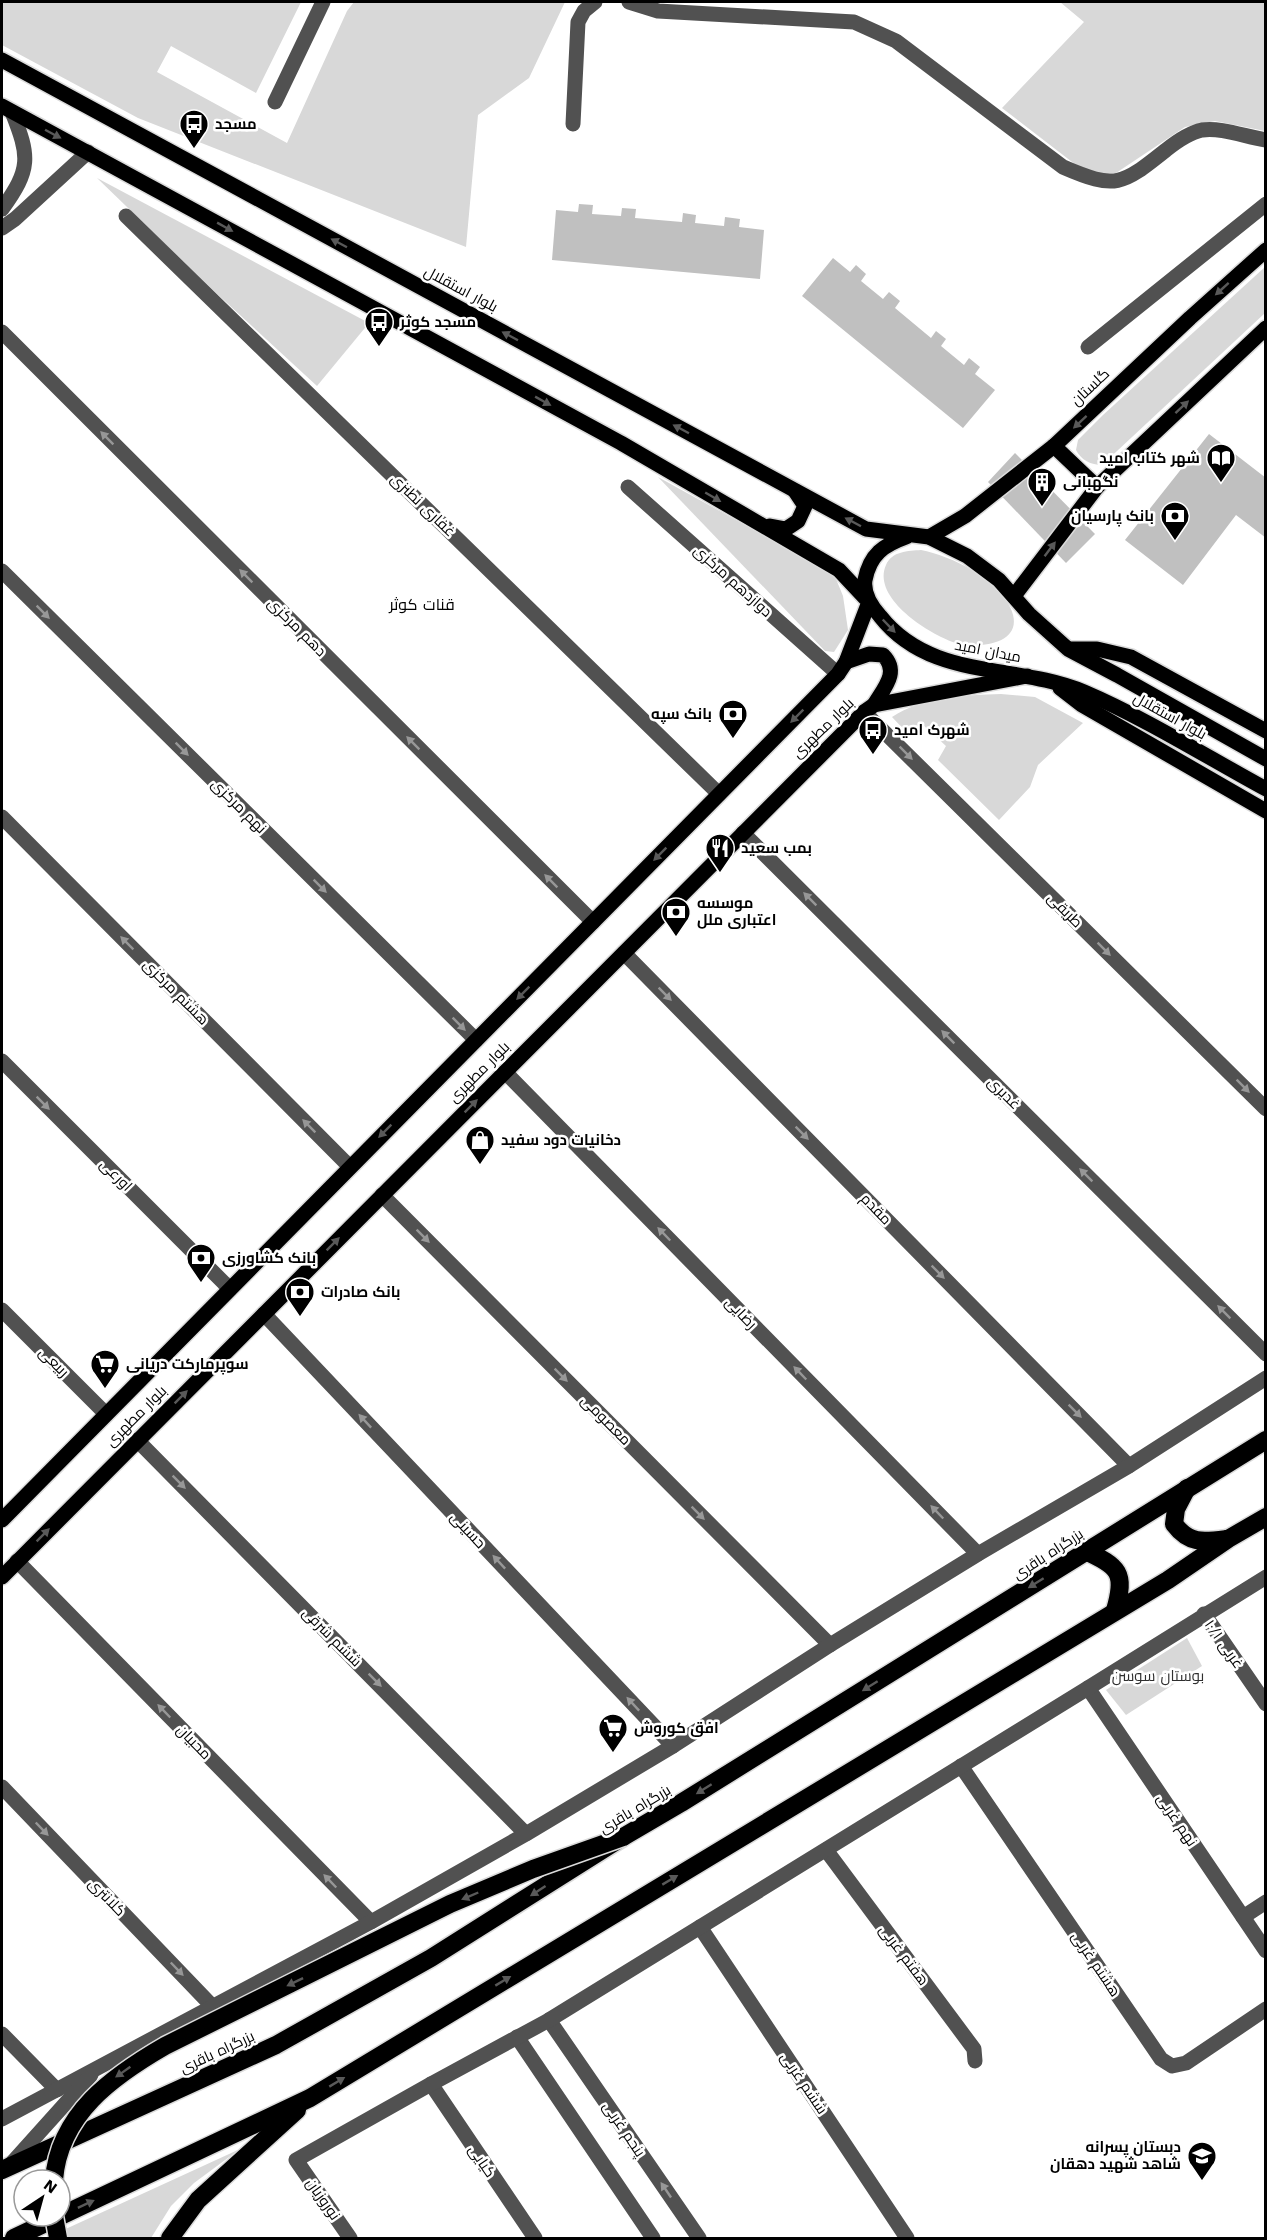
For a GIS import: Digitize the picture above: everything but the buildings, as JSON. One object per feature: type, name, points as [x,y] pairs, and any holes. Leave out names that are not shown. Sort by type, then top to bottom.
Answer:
[{"type":"highway","name":"بزرگراه باقری","points":[[5,2169],[276,2045],[431,1958],[1266,1440]]},
{"type":"highway","points":[[1186,1488],[1176,1509],[1174,1524],[1182,1535],[1202,1542],[1228,1539]]},
{"type":"highway","points":[[14,2238],[310,2098],[1168,1580],[1228,1539],[1266,1517]]},
{"type":"highway","points":[[1085,1551],[1107,1561],[1118,1572],[1122,1588],[1116,1610]]},
{"type":"highway","points":[[57,2168],[62,2148],[90,2100],[112,2079],[132,2065],[175,2041],[450,1904],[533,1869],[623,1837]]},
{"type":"highway","points":[[170,2238],[198,2200],[310,2098]]},
{"type":"main road","name":"بلوار استقلال","points":[[2,60],[866,528],[909,536]]},
{"type":"main road","points":[[7,109],[621,443],[839,570],[869,602]]},
{"type":"main road","name":"گلستان","points":[[929,537],[965,516],[1054,446],[1266,250]]},
{"type":"main road","points":[[1014,596],[1097,487],[1266,328]]},
{"type":"main road","points":[[1054,446],[1097,487]]},
{"type":"main road","points":[[756,522],[786,529],[798,521],[806,506],[795,490]]},
{"type":"main road","points":[[842,668],[869,602],[864,584],[872,559],[887,544],[909,536],[929,537],[967,556],[999,579],[1029,614],[1068,649],[1097,649],[1131,657],[1266,731]]},
{"type":"main road","name":"میدان امید","points":[[869,602],[899,637],[937,659],[1053,683]]},
{"type":"main road","name":"بلوار استقلال","points":[[1068,649],[1266,759]]},
{"type":"main road","points":[[842,668],[869,654],[883,655],[890,662],[891,673],[869,708]]},
{"type":"main road","name":"بلوار مطهری","points":[[2,1520],[842,668]]},
{"type":"main road","name":"بلوار مطهری","points":[[2,1576],[869,708],[1027,676]]},
{"type":"main road","name":"بلوار استقلال","points":[[1053,683],[1083,692],[1120,710],[1266,789]]},
{"type":"main road","points":[[1053,683],[1082,705],[1266,811]]},
{"type":"street","points":[[275,102],[323,2]]},
{"type":"street","points":[[573,124],[578,22],[584,10],[595,2]]},
{"type":"street","points":[[629,2],[658,11],[854,22],[896,40],[1063,167],[1087,177],[1110,182],[1127,178],[1180,139],[1203,130],[1266,140]]},
{"type":"street","points":[[2,209],[22,175],[26,161],[24,141],[7,109]]},
{"type":"street","points":[[2,228],[15,219],[88,152]]},
{"type":"street","points":[[1088,347],[1266,204]]},
{"type":"street","name":"غفاری نطنزی","points":[[126,216],[719,794]]},
{"type":"street","name":"دهم مرکزی","points":[[2,332],[593,922]]},
{"type":"street","name":"دوازدهم مرکزی","points":[[628,487],[842,668]]},
{"type":"street","name":"نهم مرکزی","points":[[2,571],[476,1040]]},
{"type":"street","name":"طریقی","points":[[869,708],[1266,1108]]},
{"type":"street","name":"هشتم مرکزی","points":[[2,817],[350,1167]]},
{"type":"street","name":"غدیری","points":[[743,833],[1266,1354]]},
{"type":"street","name":"مقدم","points":[[624,953],[1129,1466]]},
{"type":"street","name":"اورعی","points":[[2,1061],[230,1289]]},
{"type":"street","name":"رضایی","points":[[505,1072],[978,1554]]},
{"type":"street","name":"معصومی","points":[[382,1195],[830,1645]]},
{"type":"street","name":"ربیعی","points":[[2,1310],[106,1414]]},
{"type":"street","name":"حسینی","points":[[264,1314],[673,1746]]},
{"type":"street","points":[[2,2119],[371,1922],[526,1834],[673,1746],[830,1645],[978,1554],[1129,1466],[1266,1378]]},
{"type":"street","name":"ششم شرقی","points":[[137,1440],[526,1834]]},
{"type":"street","name":"محبیان","points":[[17,1561],[371,1922]]},
{"type":"street","points":[[430,2084],[549,2020],[1266,1577]]},
{"type":"street","name":"۱۰/۱ غربی","points":[[1204,1614],[1266,1704]]},
{"type":"street","name":"نهم غربی","points":[[1088,1688],[1266,1951]]},
{"type":"street","name":"هشتم غربی","points":[[961,1766],[1161,2059],[1172,2066],[1186,2062],[1266,2009]]},
{"type":"street","name":"کلانتری","points":[[2,1787],[213,2007]]},
{"type":"street","name":"هفتم غربی","points":[[826,1850],[974,2049],[975,2061]]},
{"type":"street","points":[[1242,1917],[1266,1902]]},
{"type":"street","name":"ششم غربی","points":[[700,1927],[907,2238]]},
{"type":"street","name":"پنجم غربی","points":[[549,2020],[699,2238]]},
{"type":"street","points":[[2,2034],[57,2090]]},
{"type":"street","points":[[517,2037],[653,2238]]},
{"type":"street","points":[[5,2169],[99,2066]]},
{"type":"street","name":"نوروزیان","points":[[350,2238],[296,2160],[430,2084]]},
{"type":"street","name":"کیایی","points":[[430,2084],[535,2238]]},
{"type":"green space","points":[[2,2],[301,2],[256,93],[171,46],[157,72],[287,143],[347,11],[354,2],[565,2],[529,78],[478,115],[466,247],[138,118],[2,45]]},
{"type":"green space","points":[[1060,2],[1265,2],[1265,131],[1215,121],[1185,127],[1116,173],[1098,173],[1076,165],[1002,108],[1084,22]]},
{"type":"green space","points":[[97,178],[369,323],[317,386],[216,293]]},
{"type":"green space","points":[[1265,267],[1265,313],[1102,465],[1090,463],[1081,457],[1076,450],[1078,440]]},
{"type":"green space","points":[[658,477],[834,574],[843,596],[848,630],[834,652],[825,651]]},
{"type":"green space","points":[[921,550],[959,563],[985,578],[996,588],[1011,609],[1014,621],[1012,630],[1006,637],[987,644],[956,643],[918,624],[895,602],[887,590],[884,577],[886,565],[896,554]]},
{"type":"green space","points":[[1001,694],[1035,697],[1083,723],[1038,765],[1030,787],[999,820],[938,760],[946,746],[922,724],[910,736],[892,717],[930,701],[959,696]]},
{"type":"green space","name":"بوستان سوسن","points":[[1187,1638],[1202,1666],[1126,1715],[1106,1690]]},
{"type":"green space","points":[[240,2149],[194,2183],[171,2206],[151,2238],[46,2238]]},
{"type":"place","name":"مسجد","points":[[194,150]]},
{"type":"place","name":"مسجد کوثر","points":[[379,348]]},
{"type":"place","name":"شهر کتاب امید","points":[[1221,484]]},
{"type":"place","name":"نگهبانی","points":[[1042,508]]},
{"type":"place","name":"بانک پارسیان","points":[[1175,542]]},
{"type":"place","name":"بانک سپه","points":[[733,740]]},
{"type":"place","name":"شهرک امید","points":[[873,756]]},
{"type":"place","name":"بمب سعید","points":[[720,874]]},
{"type":"place","name":"موسسه اعتباری ملل","points":[[676,938]]},
{"type":"place","name":"دخانیات دود سفید","points":[[480,1166]]},
{"type":"place","name":"بانک کشاورزی","points":[[201,1284]]},
{"type":"place","name":"بانک صادرات","points":[[300,1318]]},
{"type":"place","name":"سوپرمارکت دریانی","points":[[105,1390]]},
{"type":"place","name":"افق کوروش","points":[[613,1754]]},
{"type":"place","name":"دبستان پسرانه شاهد شهید دهقان","points":[[1202,2182]]},
{"type":"district","name":"قنات کوثر","points":[[422,604]]}]
